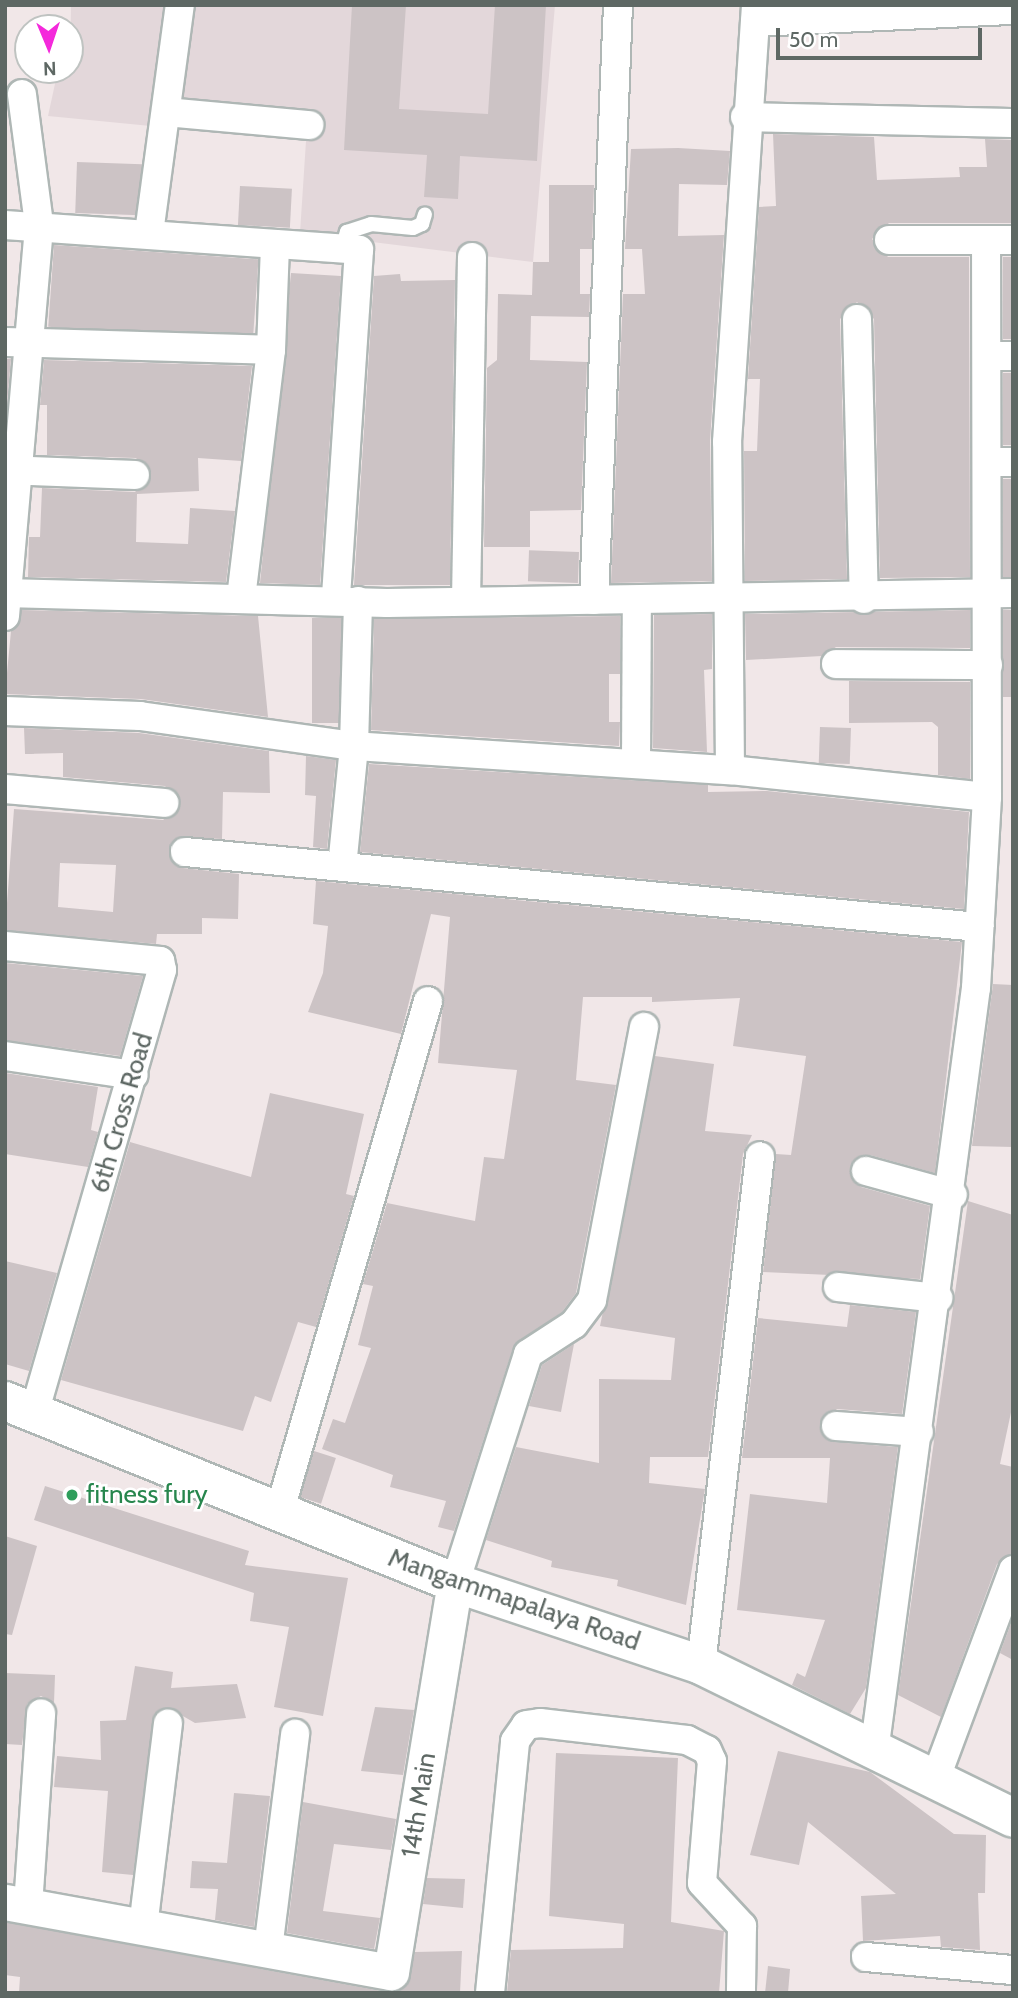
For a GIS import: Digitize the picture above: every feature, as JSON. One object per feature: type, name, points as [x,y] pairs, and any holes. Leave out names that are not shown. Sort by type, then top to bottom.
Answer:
[{"type":"main road","name":"Mangammapalaya Road","points":[[20,1407],[455,1583],[701,1665],[1013,1818]]},
{"type":"street","points":[[149,233],[180,5]]},
{"type":"street","points":[[594,600],[618,5]]},
{"type":"street","points":[[730,771],[727,442],[746,117],[755,13],[1013,10]]},
{"type":"street","points":[[22,94],[39,224],[17,342],[14,470],[6,600],[241,598],[347,601],[729,601],[1000,593]]},
{"type":"street","points":[[166,112],[309,125]]},
{"type":"street","points":[[746,117],[1013,123]]},
{"type":"street","points":[[5,225],[39,224],[359,250],[347,601],[354,746],[342,867]]},
{"type":"street","points":[[874,1752],[953,1195],[979,926],[987,797],[988,665],[1000,593],[999,240],[889,240]]},
{"type":"street","points":[[241,598],[271,350],[275,244]]},
{"type":"street","points":[[466,601],[472,257]]},
{"type":"street","points":[[857,319],[863,599]]},
{"type":"street","points":[[17,342],[271,350]]},
{"type":"street","points":[[14,470],[135,475]]},
{"type":"street","points":[[636,600],[636,764]]},
{"type":"street","points":[[836,664],[988,665]]},
{"type":"street","points":[[6,719],[140,716],[354,746],[730,771],[987,797]]},
{"type":"street","points":[[5,789],[164,803]]},
{"type":"street","points":[[185,852],[979,926]]},
{"type":"street","name":"6th Cross Road","points":[[5,946],[160,961],[134,1075],[20,1407]]},
{"type":"street","points":[[279,1513],[428,1002]]},
{"type":"street","name":"14th Main","points":[[17,1904],[391,1972],[455,1583],[528,1354],[584,1315],[594,1289],[644,1027]]},
{"type":"street","points":[[5,1056],[134,1075]]},
{"type":"street","points":[[701,1665],[760,1156]]},
{"type":"street","points":[[866,1171],[953,1195]]},
{"type":"street","points":[[838,1287],[939,1298]]},
{"type":"street","points":[[836,1426],[919,1432]]},
{"type":"street","points":[[935,1780],[1013,1570]]},
{"type":"street","points":[[17,1904],[41,1713]]},
{"type":"street","points":[[490,1993],[515,1741],[526,1726],[540,1723],[687,1740],[707,1750],[712,1761],[702,1883],[742,1926],[741,1993]]},
{"type":"street","points":[[143,1927],[168,1724]]},
{"type":"street","points":[[268,1949],[295,1734]]},
{"type":"street","points":[[866,1957],[1013,1970]]},
{"type":"lane","points":[[342,249],[348,232],[370,225],[413,228],[422,225],[425,214]]},
{"type":"shaded area","points":[[71,5],[555,5],[533,262],[300,233],[306,141],[48,116],[55,84],[84,84],[84,14],[71,14]]},
{"type":"building","points":[[352,5],[406,5],[399,109],[488,114],[495,5],[546,5],[537,161],[460,156],[458,199],[424,197],[427,155],[344,150]]},
{"type":"building","points":[[773,134],[874,137],[877,180],[960,177],[959,167],[987,167],[985,139],[1013,140],[1013,223],[889,223],[872,239],[888,257],[969,257],[970,577],[880,578],[874,319],[857,302],[840,319],[847,579],[745,581],[744,451],[757,451],[760,379],[748,379],[759,207],[776,206]]},
{"type":"building","points":[[631,149],[730,151],[727,185],[679,184],[678,236],[724,235],[710,441],[712,581],[611,583],[623,294],[645,294],[642,249],[625,249]]},
{"type":"building","points":[[77,162],[142,164],[140,215],[75,213]]},
{"type":"building","points":[[549,185],[594,185],[592,249],[580,249],[580,294],[590,294],[589,317],[531,316],[530,360],[587,362],[581,510],[530,511],[530,547],[484,547],[487,368],[497,360],[498,294],[532,295],[533,262],[549,262]]},
{"type":"building","points":[[240,186],[292,189],[290,228],[238,225]]},
{"type":"building","points":[[54,245],[259,259],[253,341],[48,327]]},
{"type":"building","points":[[1003,257],[1013,257],[1013,339],[1003,339]]},
{"type":"building","points":[[291,273],[341,276],[320,585],[260,583]]},
{"type":"building","points":[[400,274],[401,281],[455,280],[450,585],[354,585],[374,276]]},
{"type":"building","points":[[5,359],[11,359],[7,404],[5,404]]},
{"type":"building","points":[[44,360],[252,366],[241,461],[198,458],[199,491],[137,494],[136,542],[188,544],[190,508],[235,511],[226,582],[28,577],[29,537],[40,537],[42,488],[135,492],[151,476],[136,458],[47,455],[47,405],[40,405]]},
{"type":"building","points":[[1003,373],[1013,373],[1013,445],[1003,445]]},
{"type":"building","points":[[1003,479],[1013,479],[1013,577],[1003,577]]},
{"type":"building","points":[[529,550],[579,552],[578,583],[528,581]]},
{"type":"building","points":[[22,610],[258,616],[268,717],[141,699],[5,694],[11,631]]},
{"type":"building","points":[[970,610],[970,648],[836,647],[822,656],[746,660],[745,614]]},
{"type":"building","points":[[1003,610],[1013,610],[1013,697],[1003,697]]},
{"type":"building","points":[[712,614],[712,669],[704,670],[707,752],[653,748],[654,615]]},
{"type":"building","points":[[620,616],[620,674],[609,674],[609,722],[620,722],[619,746],[371,730],[374,619]]},
{"type":"building","points":[[312,618],[341,618],[341,723],[312,723]]},
{"type":"building","points":[[849,681],[970,682],[970,779],[938,775],[938,727],[932,722],[849,723]]},
{"type":"building","points":[[820,727],[851,728],[850,764],[819,763]]},
{"type":"building","points":[[24,728],[139,733],[269,751],[270,793],[223,792],[222,839],[179,837],[169,850],[183,868],[239,874],[238,919],[202,918],[202,934],[157,934],[156,944],[5,930],[14,809],[163,820],[180,805],[165,786],[63,777],[63,753],[25,754]],"holes":[[[60,863],[116,865],[113,912],[58,907]]]},
{"type":"building","points":[[306,756],[336,760],[327,849],[313,847],[316,796],[305,795]]},
{"type":"building","points":[[369,764],[708,785],[708,792],[767,791],[969,812],[964,909],[360,852]]},
{"type":"building","points":[[316,881],[962,942],[935,1173],[870,1155],[850,1167],[861,1187],[930,1206],[920,1279],[763,1272],[776,1154],[791,1155],[806,1056],[733,1046],[740,998],[652,1002],[652,997],[583,997],[576,1080],[616,1085],[576,1293],[562,1312],[513,1348],[454,1531],[438,1527],[446,1501],[390,1487],[393,1475],[322,1449],[333,1419],[345,1423],[371,1348],[358,1345],[373,1286],[363,1284],[387,1203],[475,1221],[484,1157],[504,1159],[517,1070],[438,1063],[450,917],[431,914],[401,1034],[308,1012],[323,973],[328,926],[313,924]]},
{"type":"building","points":[[5,963],[143,976],[120,1056],[5,1040]]},
{"type":"building","points":[[993,984],[1013,985],[1013,1147],[972,1146]]},
{"type":"building","points":[[655,1056],[714,1064],[705,1131],[752,1135],[743,1154],[708,1457],[650,1457],[649,1483],[705,1489],[686,1605],[617,1586],[618,1580],[551,1567],[552,1561],[486,1540],[516,1447],[599,1463],[599,1379],[671,1380],[675,1338],[600,1326]]},
{"type":"building","points":[[5,1073],[98,1087],[91,1130],[98,1132],[88,1167],[5,1154]]},
{"type":"building","points":[[270,1093],[364,1114],[346,1194],[354,1196],[316,1327],[298,1322],[271,1402],[255,1396],[243,1431],[61,1380],[130,1142],[251,1177]]},
{"type":"building","points":[[968,1201],[1013,1215],[1013,1403],[1000,1464],[1013,1467],[1013,1554],[997,1564],[941,1717],[898,1695]]},
{"type":"building","points":[[5,1261],[57,1273],[29,1371],[5,1364]]},
{"type":"building","points":[[850,1305],[916,1312],[902,1414],[837,1409],[820,1424],[834,1442],[898,1447],[866,1688],[850,1714],[792,1685],[797,1673],[805,1677],[825,1620],[737,1610],[750,1494],[827,1503],[830,1458],[742,1458],[758,1318],[847,1327]]},
{"type":"building","points":[[574,1344],[561,1412],[529,1406],[542,1365]]},
{"type":"building","points":[[314,1451],[336,1458],[321,1504],[299,1497]]},
{"type":"building","points":[[45,1486],[249,1551],[245,1565],[348,1578],[323,1716],[274,1707],[289,1627],[250,1621],[254,1593],[34,1520]]},
{"type":"building","points":[[5,1536],[37,1546],[12,1635],[5,1634]]},
{"type":"building","points":[[1013,1618],[1013,1660],[1000,1653]]},
{"type":"building","points":[[135,1666],[173,1672],[171,1688],[237,1684],[246,1718],[195,1723],[169,1708],[154,1715],[133,1875],[102,1872],[108,1791],[54,1787],[57,1756],[101,1760],[100,1721],[126,1720]]},
{"type":"building","points":[[5,1673],[55,1675],[54,1703],[41,1696],[27,1704],[22,1745],[5,1744]]},
{"type":"building","points":[[375,1707],[414,1710],[403,1775],[361,1771]]},
{"type":"building","points":[[778,1751],[870,1772],[954,1834],[986,1835],[985,1893],[978,1893],[980,1950],[941,1947],[940,1936],[863,1941],[861,1896],[896,1894],[808,1822],[799,1865],[750,1855]]},
{"type":"building","points":[[556,1753],[678,1758],[671,1922],[724,1931],[719,1993],[507,1993],[511,1950],[623,1948],[624,1924],[549,1916]]},
{"type":"building","points":[[234,1793],[270,1796],[254,1927],[215,1920],[218,1889],[190,1888],[192,1861],[227,1863]]},
{"type":"building","points":[[303,1802],[396,1819],[391,1850],[334,1844],[323,1911],[380,1918],[374,1949],[287,1933]]},
{"type":"building","points":[[427,1878],[465,1879],[463,1908],[423,1904]]},
{"type":"building","points":[[5,1922],[387,1992],[407,1984],[415,1952],[462,1951],[460,1993],[19,1993],[20,1977],[5,1975]]},
{"type":"building","points":[[768,1966],[790,1969],[788,1993],[765,1993]]},
{"type":"place","name":"fitness fury","points":[[72,1495]]}]
